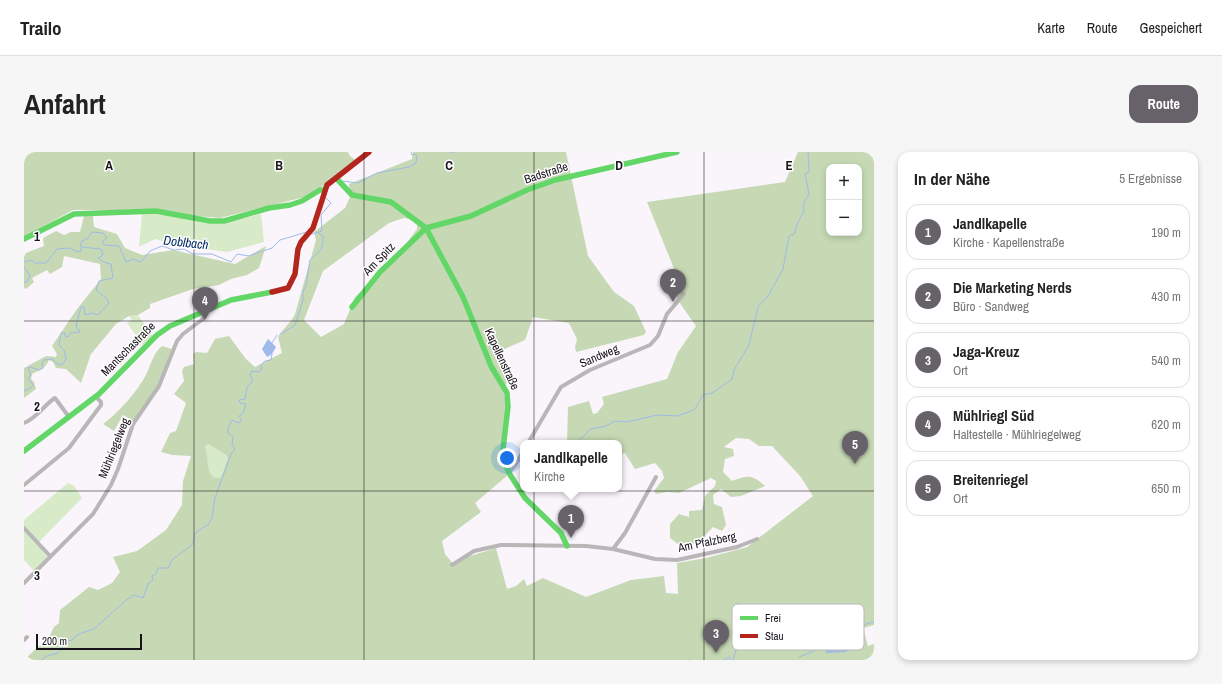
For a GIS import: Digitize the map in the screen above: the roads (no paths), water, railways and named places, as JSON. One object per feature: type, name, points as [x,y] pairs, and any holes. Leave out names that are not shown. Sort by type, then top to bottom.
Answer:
[{"type":"street","points":[[24,239],[74,214],[156,211],[210,221],[224,221],[269,208],[290,205],[302,201],[320,190],[325,190],[327,186],[369,152]]},
{"type":"street","name":"Badstraße","points":[[426,228],[471,216],[527,190],[555,180],[677,152]]},
{"type":"street","name":"Kapellenstraße","points":[[337,179],[352,195],[391,202],[426,228],[463,297],[491,366],[506,393],[508,408],[504,449],[505,463],[520,492]]},
{"type":"street","name":"Mantschastraße","points":[[24,450],[95,396],[161,332],[174,323],[239,298],[281,291],[288,288],[295,274],[298,249],[301,242],[310,233],[316,223],[325,190]]},
{"type":"street","name":"Am Spitz","points":[[352,307],[380,272],[426,228]]},
{"type":"street","name":"Sandweg","points":[[530,440],[561,387],[590,370],[650,345],[658,336],[667,314],[684,294]]},
{"type":"street","name":"Mühlriegelweg","points":[[24,583],[93,514],[102,501],[118,469],[133,424],[159,386],[177,341],[183,334],[204,318],[206,311]]},
{"type":"street","points":[[24,485],[75,442],[101,405],[95,396]]},
{"type":"street","points":[[24,423],[34,418],[48,403],[56,398],[69,417]]},
{"type":"street","points":[[509,472],[520,457]]},
{"type":"street","points":[[613,549],[625,532],[656,477]]},
{"type":"street","name":"Kapellenstraße","points":[[520,492],[561,533],[567,546]]},
{"type":"street","points":[[24,528],[50,556]]},
{"type":"street","name":"Am Pfalzberg","points":[[567,546],[586,546],[613,549],[655,559],[677,560],[737,547],[757,539]]},
{"type":"street","points":[[452,565],[470,552],[487,547],[516,545],[567,546]]},
{"type":"water","points":[[268,339],[276,347],[272,354],[267,357],[262,349]]},
{"type":"water","points":[[826,650],[849,650],[845,652],[826,653]]},
{"type":"waterway","name":"Doblbach","points":[[342,181],[358,183],[377,173],[409,167],[416,163],[417,156],[415,154],[412,155],[411,152]]},
{"type":"waterway","name":"Doblbach","points":[[450,152],[455,152]]},
{"type":"waterway","points":[[579,440],[591,429],[606,426],[615,421],[627,422],[657,415],[677,416],[686,413],[695,409],[703,395],[712,393],[732,379],[734,370],[749,345],[758,307],[768,296],[783,269],[789,236],[794,234],[804,211],[804,204],[809,194],[805,174],[809,172],[808,152]]},
{"type":"waterway","name":"Doblbach","points":[[312,234],[322,231],[321,215],[331,203],[325,197]]},
{"type":"waterway","name":"Doblbach","points":[[24,391],[31,388],[33,385],[28,378],[31,375],[28,368],[30,367],[39,370],[43,368],[42,363],[44,360],[52,359],[59,365],[63,364],[66,359],[64,350],[59,345],[61,333],[65,333],[65,336],[68,337],[71,333],[80,332],[76,326],[81,307],[84,307],[85,315],[92,313],[98,315],[109,303],[107,299],[96,290],[99,281],[113,278],[111,264],[98,258],[103,255],[101,249],[81,247],[81,242],[88,238],[92,232],[103,233],[107,238],[102,242],[104,245],[119,246],[126,262],[133,259],[140,262],[150,251],[162,246],[174,250],[184,249],[193,254],[212,254],[231,262],[237,254],[249,256],[272,248],[280,240],[307,232]]},
{"type":"waterway","points":[[281,334],[295,325],[303,300],[303,291],[306,286],[310,260],[322,248],[323,236],[319,233]]},
{"type":"waterway","points":[[24,262],[31,260],[35,263],[46,263],[57,249],[70,248],[78,252],[81,251],[81,248]]},
{"type":"waterway","points":[[24,267],[30,275],[27,282],[24,282]]},
{"type":"waterway","points":[[272,343],[277,335]]},
{"type":"waterway","points":[[41,660],[47,656],[58,653],[67,641],[72,640],[79,634],[94,629],[125,601],[134,595],[143,598],[148,584],[153,580],[152,576],[156,574],[158,568],[168,568],[172,560],[193,544],[195,533],[209,524],[212,518],[215,498],[231,454],[235,449],[232,445],[233,437],[228,433],[228,428],[232,420],[239,423],[242,420],[239,416],[243,413],[246,404],[240,403],[239,400],[245,399],[247,388],[253,380],[250,375],[252,371],[259,372],[262,369],[261,365],[265,361],[271,360],[272,354]]},
{"type":"waterway","points":[[864,624],[874,622]]},
{"type":"waterway","points":[[733,660],[736,650]]},
{"type":"waterway","points":[[799,657],[816,650]]},
{"type":"waterway","points":[[724,660],[729,657],[730,660]]},
{"type":"place","name":"Die Marketing Nerds","points":[[673,302]]},
{"type":"place","name":"Mühlriegl Süd","points":[[205,320]]},
{"type":"place","name":"Breitenriegel","points":[[855,464]]},
{"type":"place","name":"Jandlkapelle","points":[[571,538]]},
{"type":"place","name":"Jaga-Kreuz","points":[[716,653]]}]
